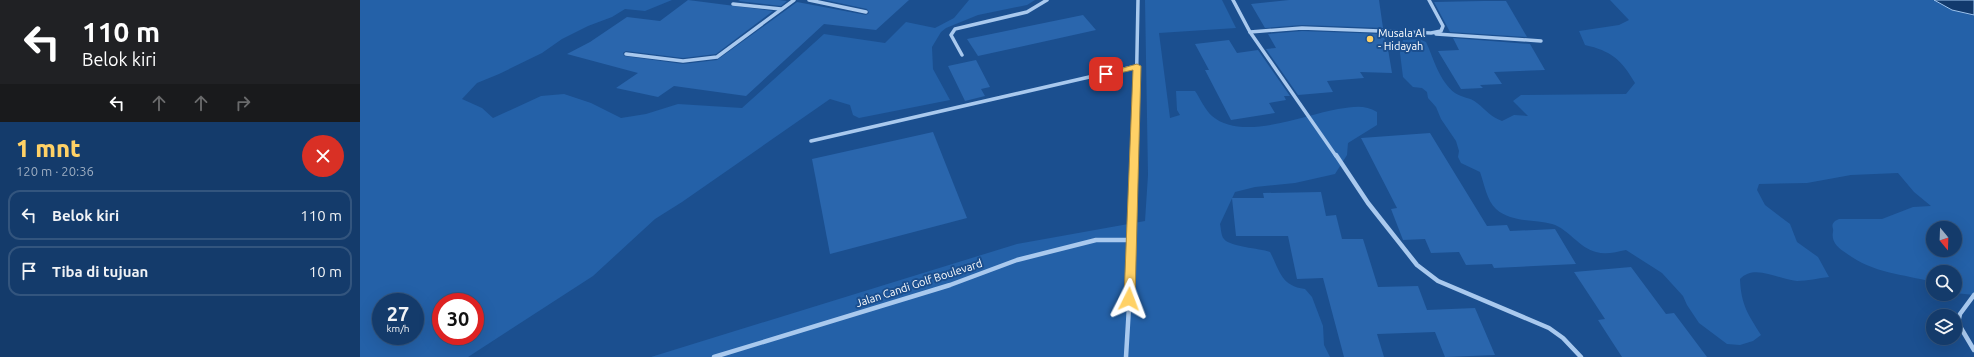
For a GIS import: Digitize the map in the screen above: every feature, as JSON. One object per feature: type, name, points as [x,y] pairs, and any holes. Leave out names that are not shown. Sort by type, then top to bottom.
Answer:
[{"type":"street","points":[[626,54],[686,61],[708,60],[724,54],[794,0]]},
{"type":"street","points":[[809,0],[866,12]]},
{"type":"street","points":[[962,55],[952,35],[955,29],[970,24],[1026,12],[1036,8],[1047,0]]},
{"type":"street","points":[[1126,357],[1132,240],[1138,0]]},
{"type":"street","points":[[1233,0],[1250,32],[1300,102],[1368,203],[1417,265],[1438,281],[1549,328],[1563,338],[1581,357]]},
{"type":"street","points":[[1429,0],[1443,26],[1441,31],[1431,34]]},
{"type":"street","points":[[733,4],[781,9]]},
{"type":"street","points":[[1250,32],[1302,28],[1355,29],[1541,40]]},
{"type":"street","points":[[811,141],[1137,66]]},
{"type":"street","name":"Jalan Candi Golf Boulevard","points":[[714,357],[950,285],[1017,260],[1096,240],[1132,240]]},
{"type":"street","points":[[1974,295],[1960,314],[1958,323],[1974,350]]},
{"type":"shaded area","points":[[360,0],[672,0],[645,11],[625,9],[612,17],[588,26],[562,39],[542,53],[477,83],[462,99],[482,108],[493,118],[541,96],[564,94],[591,103],[621,118],[646,114],[678,104],[742,108],[824,34],[885,43],[906,22],[935,28],[954,18],[969,0],[1035,0],[1027,5],[978,15],[946,28],[941,32],[932,47],[933,69],[950,100],[859,118],[853,115],[850,105],[830,99],[682,202],[655,219],[593,276],[468,357],[360,357]]},
{"type":"shaded area","points":[[1145,0],[1222,0],[1236,28],[1159,33],[1170,118],[1180,115],[1177,110],[1176,91],[1195,91],[1212,116],[1225,123],[1239,127],[1256,127],[1291,121],[1324,112],[1354,107],[1368,108],[1377,112],[1377,125],[1348,143],[1347,155],[1335,174],[1295,183],[1255,187],[1235,192],[1220,224],[1222,236],[1227,242],[1238,246],[1270,252],[1279,271],[1286,281],[1291,285],[1305,289],[1312,297],[1323,326],[1324,345],[1330,357],[651,357],[1017,244],[1145,221],[1148,175]]},
{"type":"shaded area","points":[[1610,0],[1933,0],[1951,10],[1974,16],[1974,295],[1962,294],[1962,265],[1926,265],[1926,281],[1899,275],[1866,265],[1843,251],[1834,242],[1832,225],[1839,219],[1882,219],[1913,207],[1931,206],[1914,192],[1898,173],[1851,175],[1807,183],[1759,184],[1757,190],[1765,205],[1790,224],[1797,242],[1818,257],[1829,277],[1797,281],[1760,272],[1746,274],[1740,279],[1742,296],[1746,309],[1761,335],[1753,341],[1740,345],[1727,344],[1699,323],[1683,296],[1662,273],[1626,250],[1607,253],[1596,252],[1584,247],[1558,226],[1545,222],[1516,219],[1509,217],[1496,209],[1488,197],[1480,172],[1461,163],[1458,157],[1459,151],[1456,141],[1441,119],[1436,107],[1428,98],[1427,92],[1422,88],[1413,87],[1403,77],[1400,53],[1403,40],[1419,39],[1426,42],[1441,76],[1449,88],[1458,95],[1474,101],[1502,121],[1514,115],[1528,116],[1513,101],[1521,95],[1626,94],[1635,83],[1625,68],[1609,53],[1585,45],[1579,31],[1619,25],[1629,20]]},
{"type":"shaded area","points":[[1934,0],[1974,0],[1974,15],[1952,10]]},
{"type":"building","points":[[688,0],[773,11],[716,54],[683,58],[626,51],[623,53],[624,56],[683,64],[717,60],[797,2],[866,15],[869,13],[867,9],[825,0],[909,0],[876,30],[824,24],[746,96],[674,86],[658,97],[616,88],[638,73],[567,54],[590,42],[627,17],[660,21]]},
{"type":"building","points":[[1289,0],[1379,0],[1383,28],[1302,25],[1265,28],[1251,4]]},
{"type":"building","points":[[738,1],[787,1],[781,6]]},
{"type":"building","points":[[1506,1],[1527,37],[1450,32],[1434,2]]},
{"type":"building","points":[[1083,15],[1096,30],[978,56],[967,39]]},
{"type":"building","points":[[1302,31],[1384,34],[1392,73],[1360,72],[1364,78],[1327,81],[1333,92],[1298,95],[1266,49],[1276,48],[1268,34]]},
{"type":"building","points":[[1453,38],[1530,44],[1545,70],[1494,72],[1502,84],[1480,85],[1483,88],[1461,89],[1438,51],[1459,50]]},
{"type":"building","points":[[1229,40],[1237,53],[1258,50],[1290,96],[1284,96],[1286,100],[1269,103],[1275,113],[1231,120],[1205,70],[1209,70],[1195,44]]},
{"type":"building","points":[[976,60],[990,87],[981,89],[985,96],[965,101],[948,66]]},
{"type":"building","points":[[933,132],[967,218],[830,254],[812,159]]},
{"type":"building","points":[[1430,133],[1487,226],[1507,225],[1510,231],[1555,229],[1576,264],[1494,268],[1492,264],[1466,265],[1459,252],[1431,253],[1425,239],[1403,240],[1391,209],[1397,208],[1361,138]]},
{"type":"building","points":[[1321,192],[1326,216],[1336,215],[1342,239],[1363,239],[1378,287],[1418,286],[1427,310],[1475,308],[1495,355],[1445,357],[1435,332],[1377,334],[1384,357],[1344,357],[1323,278],[1297,279],[1288,236],[1236,236],[1232,198],[1264,198],[1263,193]]},
{"type":"building","points":[[1631,267],[1666,314],[1674,313],[1707,357],[1622,357],[1598,320],[1605,319],[1574,272]]},
{"type":"place","name":"Musala Al - Hidayah","points":[[1370,39]]},
{"type":"route","points":[[1106,74],[1137,66],[1129,299]]}]
